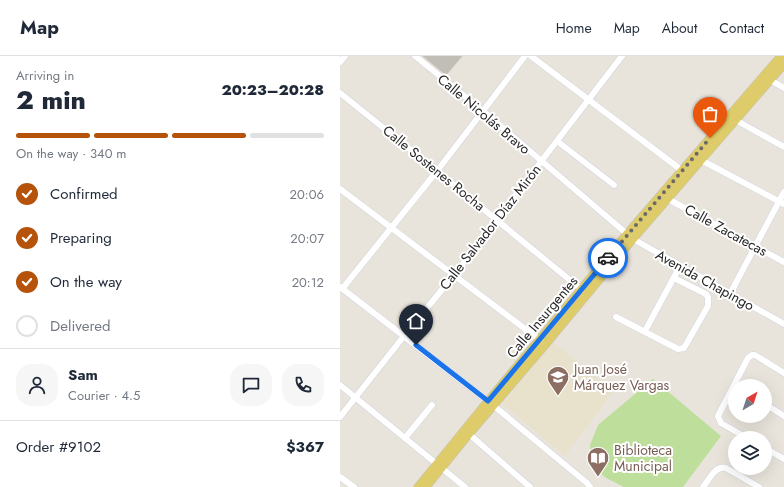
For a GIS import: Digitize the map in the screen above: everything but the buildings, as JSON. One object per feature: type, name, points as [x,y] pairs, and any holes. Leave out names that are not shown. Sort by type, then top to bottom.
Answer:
[{"type":"main road","name":"Calle Insurgentes","points":[[542,342],[582,290],[767,78],[782,56]]},
{"type":"main road","name":"Calle Insurgentes","points":[[767,78],[784,64]]},
{"type":"main road","name":"Calle Insurgentes","points":[[426,487],[439,466],[490,403],[630,236],[668,199],[685,173],[701,160],[732,118]]},
{"type":"main road","name":"Calle Insurgentes","points":[[418,487],[469,434],[490,403]]},
{"type":"street","points":[[340,62],[345,56]]},
{"type":"street","name":"Calle Nicolás Bravo","points":[[415,56],[483,111],[540,162],[630,236]]},
{"type":"street","points":[[525,56],[438,171],[341,288],[490,403],[590,487]]},
{"type":"street","points":[[531,56],[685,173]]},
{"type":"street","name":"Calle Salvador Díaz Mirón","points":[[340,417],[497,220],[622,56]]},
{"type":"street","points":[[767,78],[784,88]]},
{"type":"street","name":"Calle Sostenes Rocha","points":[[340,93],[438,171],[582,290]]},
{"type":"street","points":[[732,118],[784,147]]},
{"type":"street","points":[[557,141],[614,185]]},
{"type":"street","points":[[701,160],[781,203]]},
{"type":"street","points":[[340,189],[542,342]]},
{"type":"street","points":[[730,294],[754,246],[781,203],[784,192]]},
{"type":"street","name":"Calle Zacatecas","points":[[668,199],[784,262]]},
{"type":"street","name":"Avenida Chapingo","points":[[630,236],[680,266],[784,324]]},
{"type":"street","points":[[645,331],[680,266]]},
{"type":"street","points":[[616,317],[645,331],[678,350],[681,350],[687,345],[708,306],[708,297],[706,294],[674,278]]},
{"type":"street","points":[[738,379],[748,358],[752,355],[784,373]]},
{"type":"street","points":[[340,385],[465,487]]},
{"type":"street","points":[[728,398],[719,413],[718,419],[721,423],[735,431]]},
{"type":"street","points":[[406,438],[432,405]]},
{"type":"street","points":[[772,408],[784,416]]},
{"type":"street","points":[[469,434],[530,487]]},
{"type":"street","points":[[772,452],[784,459]]},
{"type":"street","points":[[703,487],[719,467],[726,468],[759,487]]},
{"type":"street","points":[[340,477],[354,487]]},
{"type":"shaded area","name":"Juan José Márquez Vargas","points":[[553,342],[614,391],[565,456],[502,404]]},
{"type":"green space","points":[[653,379],[721,436],[683,487],[624,487],[606,478],[596,469],[591,459],[590,445],[598,425]]},
{"type":"way so far","points":[[608,258],[710,138]]},
{"type":"place","name":"Juan José Márquez Vargas","points":[[558,396]]},
{"type":"place","name":"Biblioteca Municipal","points":[[598,478]]},
{"type":"route","points":[[416,345],[488,401],[608,258]]}]
